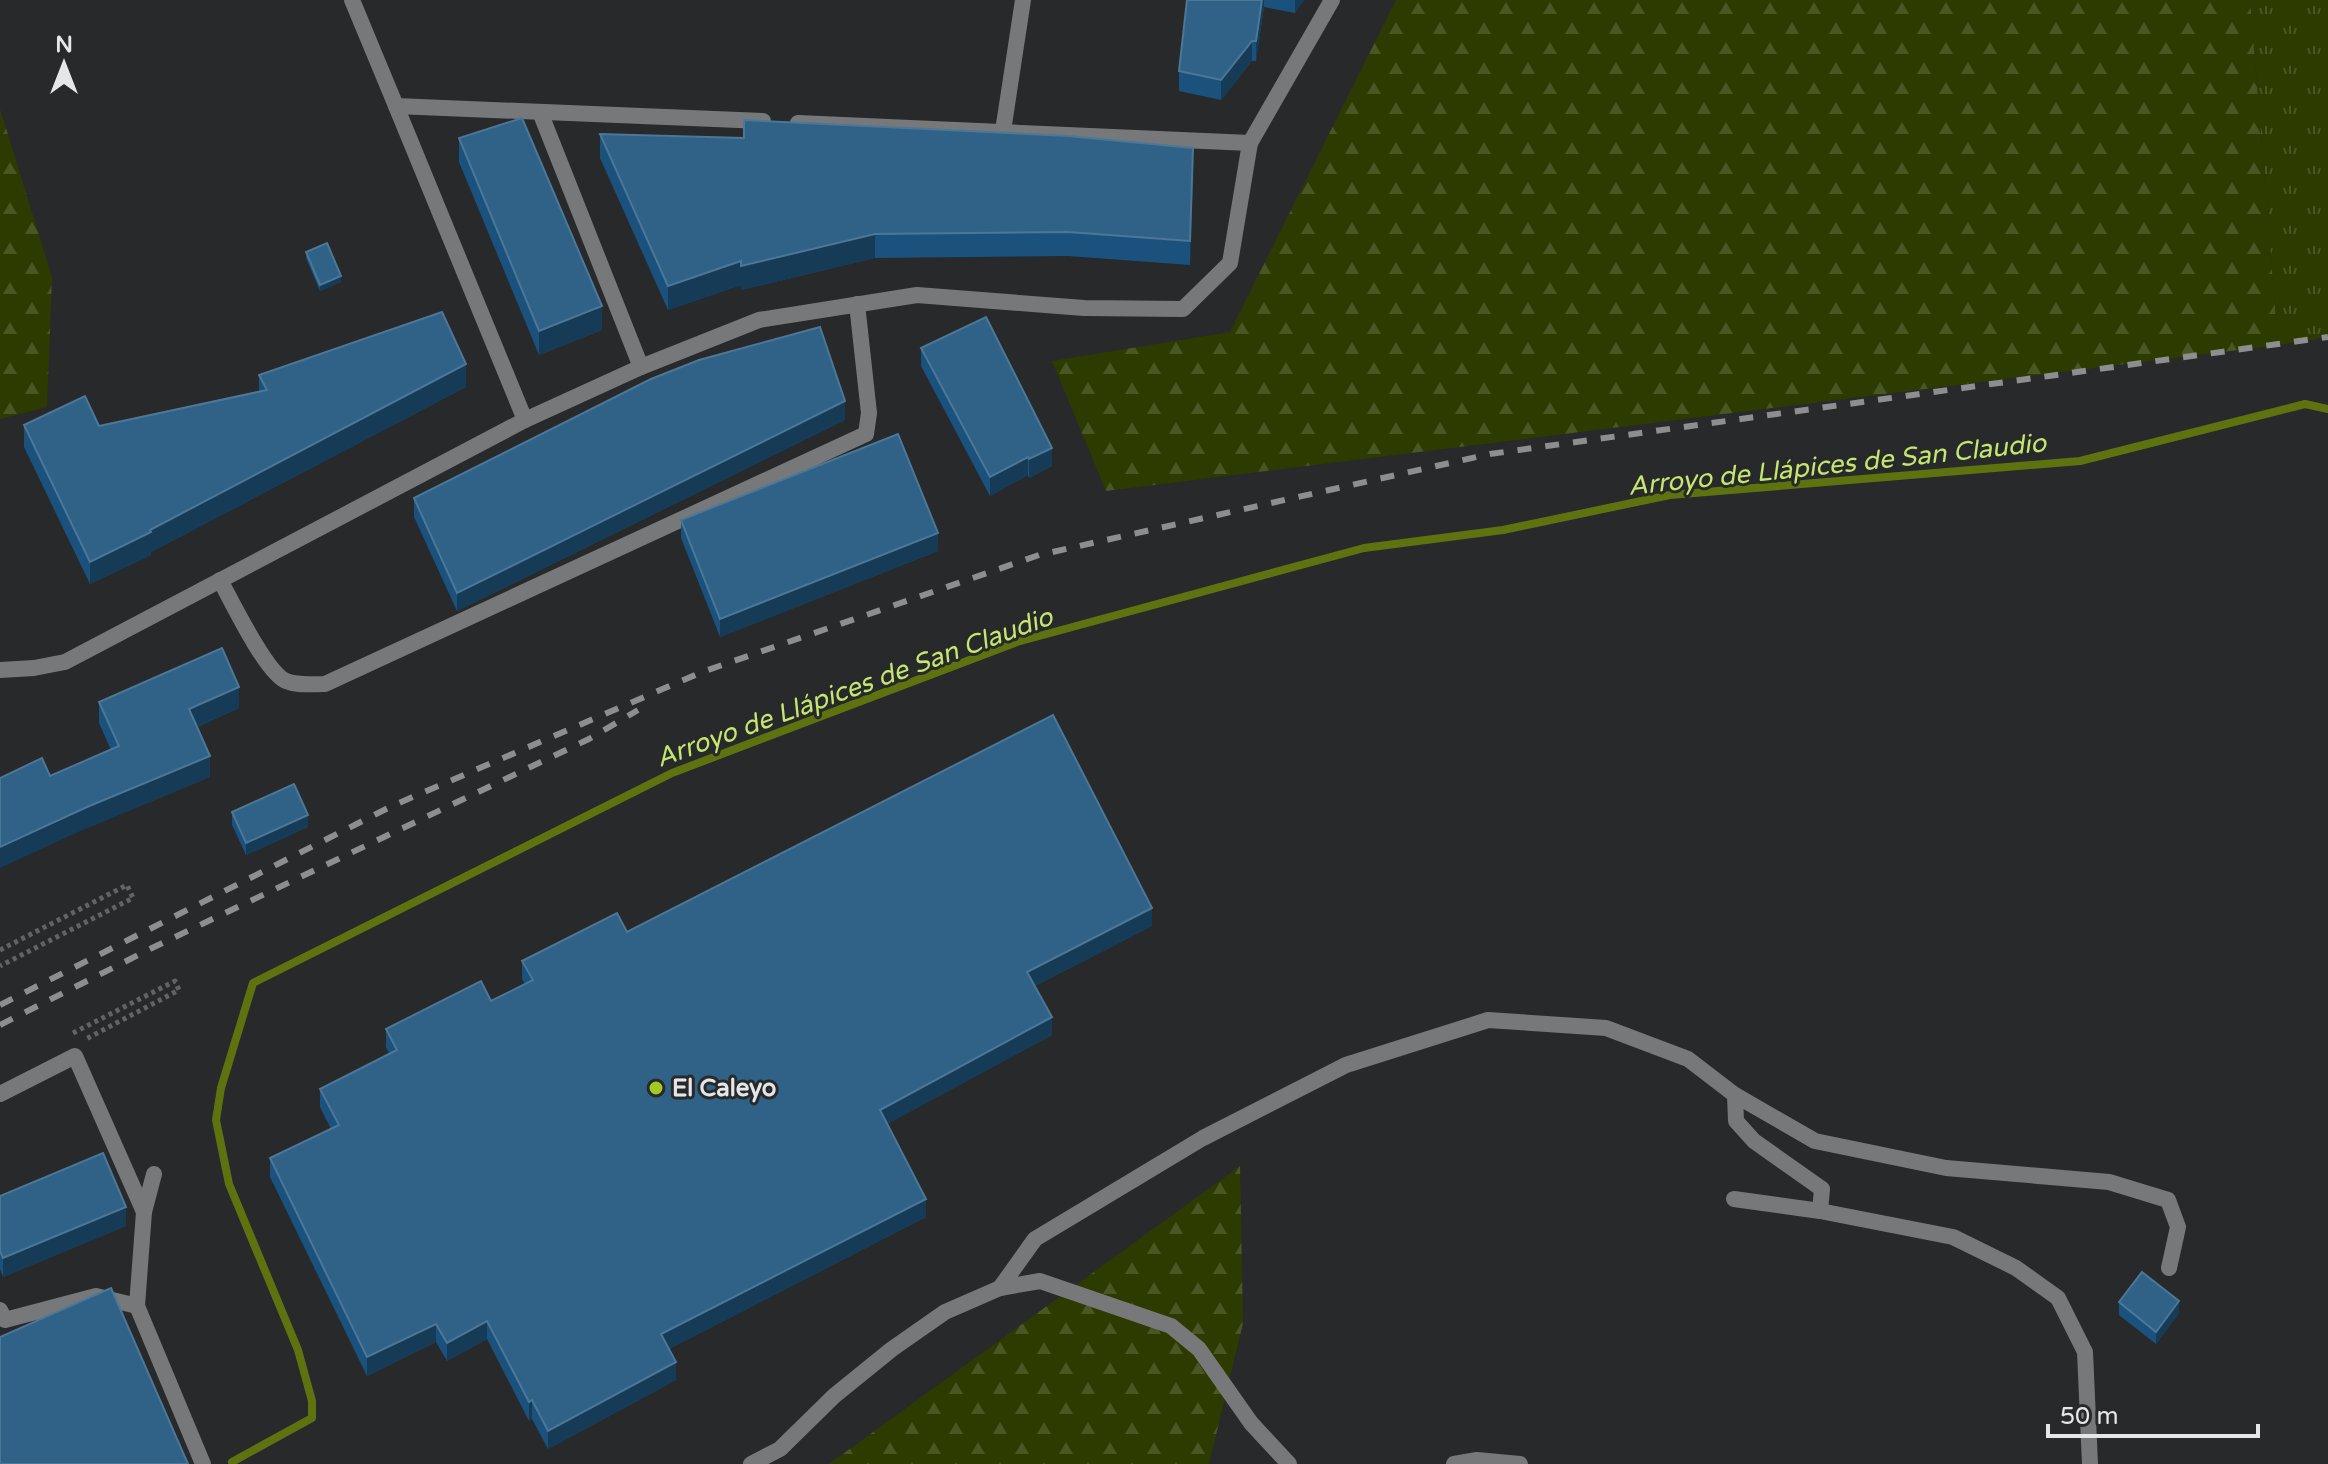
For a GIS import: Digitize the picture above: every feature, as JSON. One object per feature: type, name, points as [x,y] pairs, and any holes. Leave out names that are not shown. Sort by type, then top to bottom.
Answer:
[{"type":"street","points":[[352,0],[525,420]]},
{"type":"street","points":[[1003,131],[1023,0]]},
{"type":"street","points":[[0,670],[65,662],[525,420],[641,367],[759,320],[917,295],[1084,308],[1183,309],[1230,263],[1250,143],[1332,0]]},
{"type":"street","points":[[396,106],[1250,143]]},
{"type":"street","points":[[540,112],[641,367]]},
{"type":"street","points":[[220,580],[268,664],[285,681],[302,685],[325,684],[866,434],[869,413],[857,304]]},
{"type":"street","points":[[1000,1288],[1035,1239],[1203,1138],[1346,1065],[1488,1020],[1606,1028],[1688,1059],[1735,1095],[1815,1141],[1946,1168],[2109,1182],[2168,1200],[2178,1227],[2169,1268]]},
{"type":"street","points":[[0,1094],[75,1056],[144,1212]]},
{"type":"street","points":[[1735,1095],[1736,1121],[1754,1141],[1822,1189],[1820,1211]]},
{"type":"street","points":[[154,1174],[144,1212],[137,1306],[203,1464]]},
{"type":"street","points":[[1734,1199],[1820,1211],[1953,1237],[2016,1268],[2058,1298],[2085,1352],[2090,1464]]},
{"type":"street","points":[[751,1464],[780,1449],[834,1396],[892,1349],[945,1312],[1000,1288],[1040,1281],[1171,1326],[1199,1349],[1251,1423],[1289,1464]]},
{"type":"street","points":[[0,1310],[5,1320],[96,1296],[137,1306]]},
{"type":"street","points":[[1454,1464],[1477,1460],[1520,1464]]},
{"type":"path","points":[[0,950],[127,885],[133,898],[0,966]]},
{"type":"path","points":[[69,1035],[175,981],[179,990],[83,1040]]},
{"type":"green space","points":[[1396,0],[2250,0],[2278,345],[1106,491],[1052,361],[1230,332]]},
{"type":"green space","points":[[2250,0],[2328,0],[2328,337],[2278,345]]},
{"type":"green space","points":[[0,109],[52,277],[47,407],[0,419]]},
{"type":"green space","points":[[1240,1166],[1243,1323],[1209,1464],[829,1464]]},
{"type":"building","points":[[1187,0],[1262,0],[1256,41],[1252,41],[1221,80],[1179,71]]},
{"type":"building","points":[[522,118],[602,306],[539,331],[459,138]]},
{"type":"building","points":[[744,120],[1068,136],[1193,148],[1190,241],[1068,232],[875,234],[741,266],[741,261],[668,286],[600,134],[744,138]]},
{"type":"building","points":[[327,243],[341,276],[320,285],[306,252]]},
{"type":"building","points":[[442,312],[466,364],[90,562],[24,425],[85,396],[99,426],[267,390],[259,375]]},
{"type":"building","points":[[986,317],[1052,448],[990,477],[921,348]]},
{"type":"building","points":[[820,327],[845,401],[457,593],[414,498],[651,379],[699,360]]},
{"type":"building","points":[[898,434],[938,533],[720,619],[681,520]]},
{"type":"building","points":[[222,648],[239,687],[189,709],[210,756],[0,847],[0,778],[42,758],[50,776],[119,746],[99,702]]},
{"type":"building","name":"El Caleyo","points":[[1053,715],[1152,908],[1027,972],[1052,1017],[880,1110],[926,1199],[661,1334],[676,1362],[548,1431],[532,1400],[529,1402],[487,1321],[447,1343],[436,1324],[367,1357],[270,1158],[339,1125],[320,1089],[397,1050],[386,1029],[481,981],[491,1001],[533,980],[522,961],[617,913],[627,932]]},
{"type":"building","points":[[294,784],[308,815],[246,843],[232,812]]},
{"type":"building","points":[[103,1153],[126,1207],[3,1258],[0,1251],[0,1196]]},
{"type":"building","points":[[2142,1272],[2179,1301],[2156,1332],[2119,1302]]},
{"type":"building","points":[[111,1288],[188,1464],[0,1464],[0,1337]]},
{"type":"waterway","name":"Arroyo de Llápices de San Claudio","points":[[232,1462],[312,1418],[312,1401],[298,1350],[229,1184],[216,1120],[221,1088],[253,983],[672,773],[1017,642],[1364,548],[1503,530],[1670,495],[2080,461],[2305,404],[2328,409]]},
{"type":"railway","points":[[0,1005],[392,806],[702,672],[1039,555],[1490,454],[2328,337]]},
{"type":"railway","points":[[0,1025],[152,948],[589,739],[638,710]]},
{"type":"place","name":"El Caleyo","points":[[656,1088]]}]
